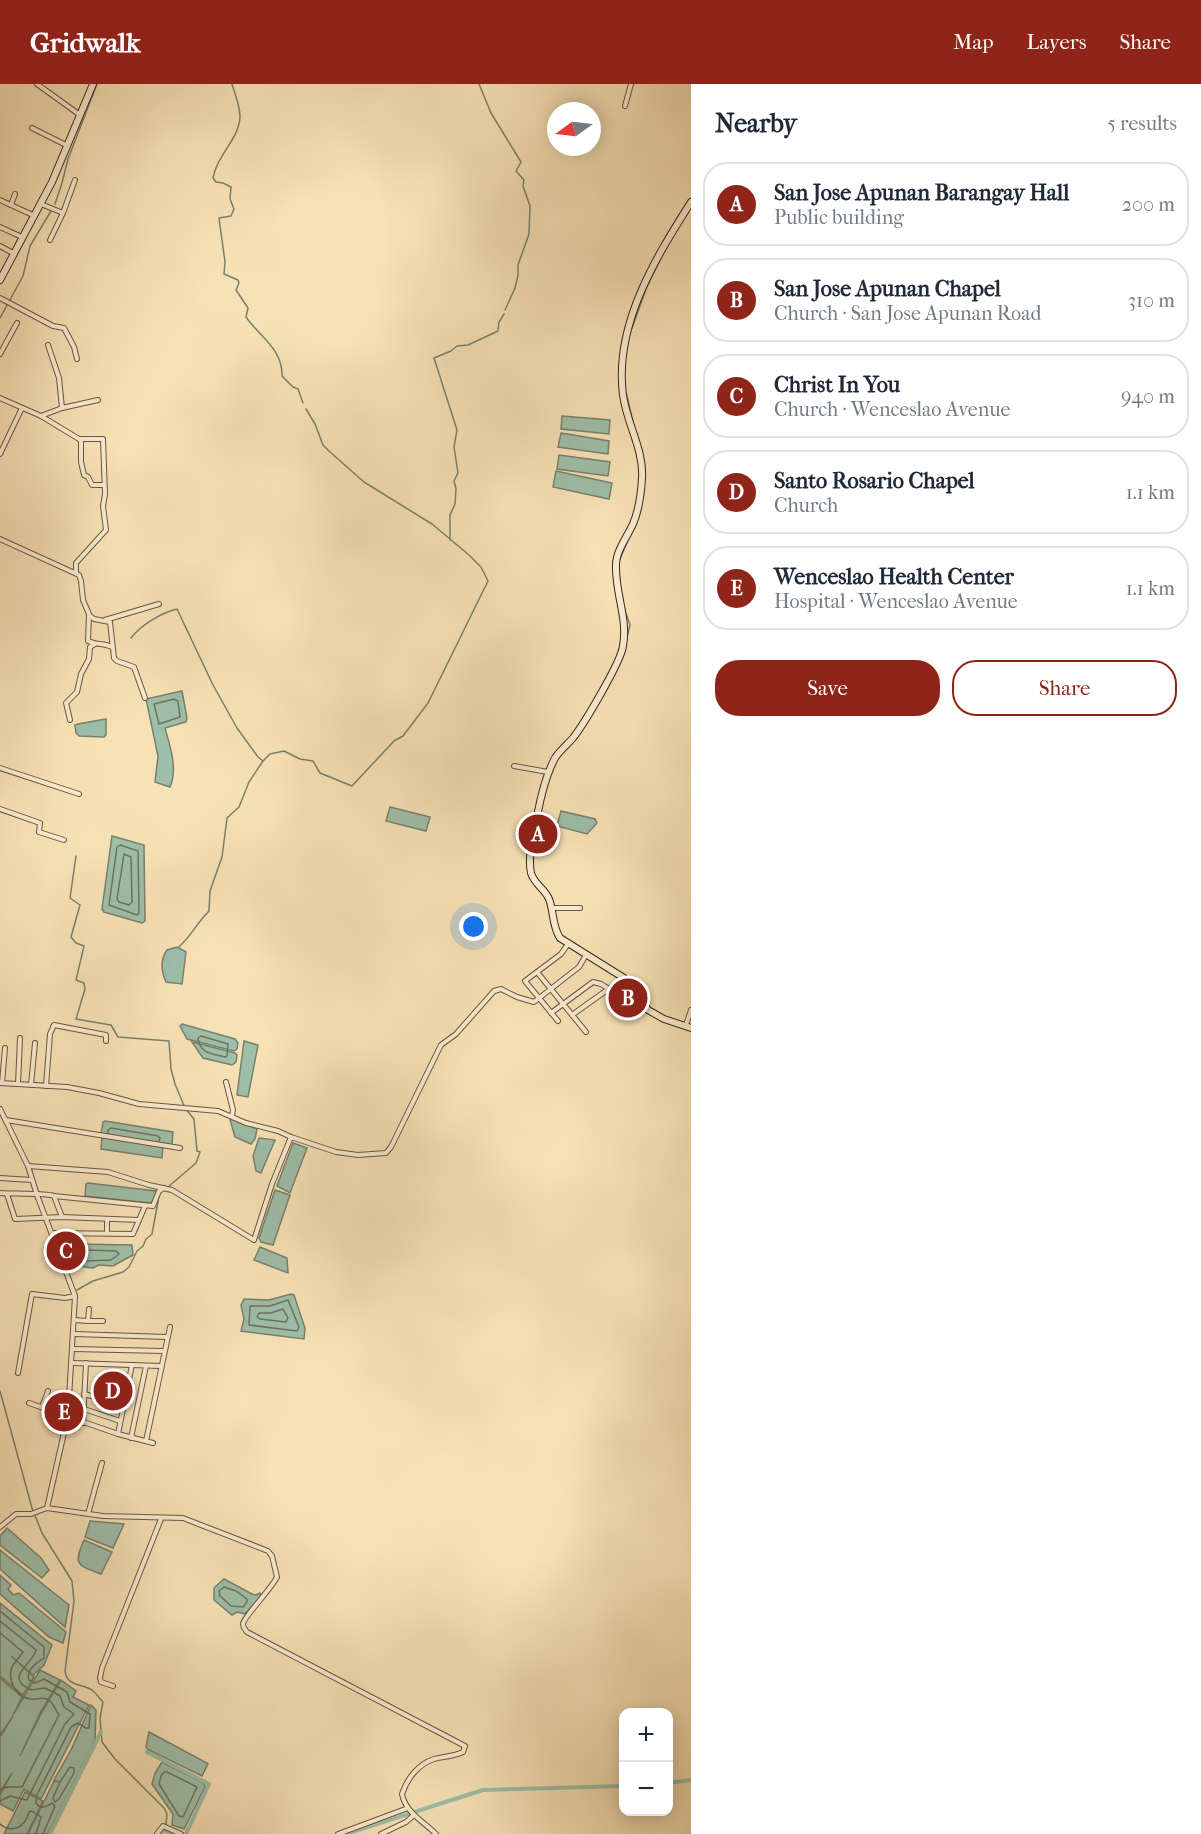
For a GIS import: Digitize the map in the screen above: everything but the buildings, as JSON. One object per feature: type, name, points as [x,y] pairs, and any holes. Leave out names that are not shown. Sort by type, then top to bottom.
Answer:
[{"type":"street","points":[[37,84],[80,115]]},
{"type":"street","points":[[0,280],[2,271],[41,204],[93,84]]},
{"type":"street","points":[[625,106],[631,84]]},
{"type":"street","points":[[32,128],[66,146]]},
{"type":"street","points":[[50,240],[75,180]]},
{"type":"street","points":[[11,205],[15,194]]},
{"type":"street","points":[[0,200],[34,216]]},
{"type":"street","points":[[691,202],[660,252],[646,281],[626,336],[622,356],[623,396],[629,422],[642,458],[636,513],[616,564],[620,603],[625,623],[623,649],[579,729],[560,751],[549,772],[537,816],[530,863],[534,880],[548,895],[555,930],[560,938],[624,978],[648,1010],[664,1019],[688,1026],[691,1010]]},
{"type":"street","points":[[41,204],[63,213]]},
{"type":"street","points":[[0,227],[22,237]]},
{"type":"street","points":[[0,246],[14,253]]},
{"type":"street","points":[[0,298],[53,326],[64,328],[77,358]]},
{"type":"street","points":[[0,354],[17,323]]},
{"type":"street","points":[[48,345],[59,378],[62,408]]},
{"type":"street","points":[[0,398],[41,416],[81,439],[103,439],[103,506],[106,530],[76,563],[76,573]]},
{"type":"street","points":[[41,416],[62,408],[98,400]]},
{"type":"street","points":[[0,451],[2,441],[22,408]]},
{"type":"street","points":[[81,439],[81,462],[84,475],[88,477],[92,485],[104,485]]},
{"type":"street","points":[[0,539],[76,573],[81,578],[83,600],[89,614],[94,619],[110,622],[114,658],[134,667],[145,698]]},
{"type":"street","points":[[104,620],[159,604]]},
{"type":"street","points":[[89,614],[88,641],[96,644]]},
{"type":"street","points":[[70,720],[66,703],[77,692],[81,674],[89,659],[90,647],[103,643],[112,646]]},
{"type":"street","points":[[514,766],[549,772]]},
{"type":"street","points":[[0,768],[79,794]]},
{"type":"street","points":[[0,809],[40,823],[39,832],[63,840]]},
{"type":"street","points":[[551,909],[580,908]]},
{"type":"street","points":[[558,1021],[525,981],[561,954],[568,944]]},
{"type":"street","points":[[5,1048],[1,1083],[92,1091],[139,1104],[218,1111],[246,1123],[278,1131],[336,1152],[358,1155],[386,1153],[441,1045],[456,1034],[494,991],[501,989],[534,1002],[579,967],[586,955]]},
{"type":"street","points":[[537,972],[586,1032]]},
{"type":"street","points":[[572,1015],[624,978]]},
{"type":"street","points":[[551,1013],[593,982],[609,989]]},
{"type":"street","points":[[46,1086],[50,1034],[54,1025],[106,1035],[106,1041]]},
{"type":"street","points":[[18,1084],[20,1038]]},
{"type":"street","points":[[31,1085],[35,1043]]},
{"type":"street","points":[[226,1082],[233,1110],[232,1116]]},
{"type":"street","points":[[0,1109],[28,1166],[75,1296],[68,1418],[47,1508]]},
{"type":"street","points":[[6,1120],[180,1148]]},
{"type":"street","points":[[28,1166],[98,1171],[165,1188],[254,1240],[291,1137]]},
{"type":"street","points":[[0,1178],[33,1180]]},
{"type":"street","points":[[0,1193],[37,1195],[44,1193],[153,1206],[159,1191],[165,1188]]},
{"type":"street","points":[[7,1194],[15,1219],[62,1217],[139,1220]]},
{"type":"street","points":[[54,1196],[62,1217]]},
{"type":"street","points":[[52,1233],[133,1234],[145,1206]]},
{"type":"street","points":[[107,1219],[107,1233]]},
{"type":"street","points":[[18,1373],[32,1294],[65,1298],[75,1296]]},
{"type":"street","points":[[88,1321],[89,1310]]},
{"type":"street","points":[[74,1320],[103,1321]]},
{"type":"street","points":[[146,1441],[170,1327]]},
{"type":"street","points":[[74,1334],[167,1337]]},
{"type":"street","points":[[73,1349],[164,1351]]},
{"type":"street","points":[[72,1363],[161,1366]]},
{"type":"street","points":[[83,1423],[86,1363]]},
{"type":"street","points":[[118,1434],[132,1365]]},
{"type":"street","points":[[131,1438],[146,1366]]},
{"type":"street","points":[[42,1407],[48,1391]]},
{"type":"street","points":[[84,1394],[124,1405]]},
{"type":"street","points":[[29,1403],[83,1423],[153,1443]]},
{"type":"street","points":[[84,1409],[120,1421]]},
{"type":"street","points":[[88,1514],[102,1463]]},
{"type":"street","points":[[0,1527],[16,1514],[31,1514],[47,1508],[88,1514],[161,1519],[183,1518],[268,1551],[274,1562],[277,1577],[263,1599],[245,1617],[242,1623],[248,1632],[465,1746],[463,1752],[455,1756],[434,1759],[417,1769],[402,1794],[403,1800],[414,1814],[436,1834]]},
{"type":"street","points":[[113,1686],[101,1682],[102,1668],[161,1519]]},
{"type":"street","points":[[338,1834],[409,1808]]},
{"type":"street","points":[[381,1834],[406,1822],[414,1814]]},
{"type":"street","points":[[157,1834],[163,1826],[180,1834]]},
{"type":"water","points":[[562,416],[610,420],[609,434],[561,429]]},
{"type":"water","points":[[561,433],[609,441],[608,454],[558,447]]},
{"type":"water","points":[[559,455],[610,462],[608,476],[557,469]]},
{"type":"water","points":[[556,471],[612,483],[609,499],[553,487]]},
{"type":"water","points":[[182,691],[186,722],[165,728],[173,765],[170,787],[155,782],[158,756],[146,699]]},
{"type":"water","points":[[106,719],[104,737],[79,736],[76,733],[75,725]]},
{"type":"water","points":[[390,807],[430,817],[426,831],[386,821]]},
{"type":"water","points":[[561,811],[595,819],[597,823],[587,834],[557,826]]},
{"type":"water","points":[[112,836],[144,845],[145,921],[142,923],[104,912],[102,909]]},
{"type":"water","points":[[177,947],[186,952],[182,984],[166,982],[162,970],[163,958],[167,950]]},
{"type":"water","points":[[182,1024],[235,1039],[238,1043],[237,1049],[234,1051],[187,1039],[180,1026]]},
{"type":"water","points":[[244,1041],[258,1045],[248,1097],[237,1095]]},
{"type":"water","points":[[192,1042],[235,1053],[236,1062],[232,1065],[203,1058]]},
{"type":"water","points":[[230,1120],[257,1129],[255,1139],[251,1144],[235,1137]]},
{"type":"water","points":[[105,1121],[173,1132],[172,1145],[101,1134]]},
{"type":"water","points":[[102,1137],[163,1146],[162,1158],[101,1149]]},
{"type":"water","points":[[259,1138],[275,1140],[261,1173],[256,1171],[253,1156]]},
{"type":"water","points":[[293,1143],[307,1148],[290,1193],[277,1186]]},
{"type":"water","points":[[88,1183],[156,1191],[155,1199],[150,1203],[85,1196]]},
{"type":"water","points":[[275,1190],[290,1195],[273,1245],[261,1242],[259,1238]]},
{"type":"water","points":[[76,1244],[132,1245],[133,1255],[113,1266],[99,1265],[93,1268],[78,1266]]},
{"type":"water","points":[[260,1247],[287,1258],[288,1273],[254,1260]]},
{"type":"water","points":[[294,1295],[305,1328],[304,1339],[241,1331],[244,1319],[241,1305],[244,1299],[269,1300]]},
{"type":"water","points":[[90,1521],[124,1524],[113,1548],[85,1537]]},
{"type":"water","points":[[7,1528],[41,1558],[49,1570],[42,1578],[0,1545],[0,1536]]},
{"type":"water","points":[[84,1540],[112,1552],[101,1574],[79,1563],[78,1559]]},
{"type":"water","points":[[0,1550],[69,1605],[65,1627],[0,1569]]},
{"type":"water","points":[[0,1575],[11,1585],[8,1589],[13,1595],[19,1593],[66,1632],[63,1643],[49,1637],[0,1594]]},
{"type":"water","points":[[224,1579],[252,1594],[260,1593],[261,1596],[245,1614],[237,1612],[232,1615],[214,1600],[214,1588]]},
{"type":"water","points":[[0,1603],[52,1645],[44,1665],[33,1675],[11,1656],[34,1677],[23,1695],[0,1676]]},
{"type":"water","points":[[40,1670],[60,1680],[41,1711],[20,1756],[61,1680],[76,1691],[73,1697],[89,1705],[41,1799],[24,1789],[13,1811],[0,1804],[0,1795],[12,1773],[0,1792],[0,1737],[13,1716],[0,1735],[0,1678],[22,1697],[13,1715]]},
{"type":"water","points":[[91,1705],[96,1710],[95,1741],[48,1834],[28,1834],[54,1781],[59,1782],[54,1780],[71,1750]]},
{"type":"water","points":[[149,1732],[207,1763],[202,1776],[147,1749]]},
{"type":"water","points":[[162,1762],[204,1783],[205,1787],[184,1829],[172,1825],[173,1814],[152,1784],[155,1773]]},
{"type":"water","points":[[25,1792],[43,1801],[27,1834],[4,1834]]},
{"type":"waterway","points":[[55,204],[68,159],[97,84]]},
{"type":"waterway","points":[[232,84],[239,108],[239,125],[213,178],[216,182],[231,187],[230,199],[234,209],[231,216],[219,218],[225,262],[224,274],[238,280],[236,290],[248,308],[246,317],[274,350],[279,358],[282,376],[298,389],[303,403]]},
{"type":"waterway","points":[[479,84],[491,113],[521,162],[516,171],[524,180],[523,186],[530,206],[529,234],[518,265],[515,288],[505,310]]},
{"type":"waterway","points":[[0,318],[23,276],[30,246],[51,211]]},
{"type":"waterway","points":[[632,328],[646,289],[661,258]]},
{"type":"waterway","points":[[450,540],[450,515],[455,504],[454,481],[458,473],[454,447],[457,430],[434,358],[457,346],[468,345],[498,331],[499,322],[504,314]]},
{"type":"waterway","points":[[626,392],[633,422]]},
{"type":"waterway","points":[[263,761],[270,754],[284,751],[300,759],[313,761],[320,773],[352,786],[394,741],[403,736],[428,703],[488,581],[481,567],[432,524],[364,482],[330,452],[323,445],[306,409]]},
{"type":"waterway","points":[[620,559],[631,533]]},
{"type":"waterway","points":[[619,570],[620,586]]},
{"type":"waterway","points":[[623,655],[630,625],[624,608]]},
{"type":"waterway","points":[[131,638],[152,620],[177,609],[213,685],[237,728],[263,761],[249,782],[239,807],[227,818],[222,857],[210,891],[209,911],[179,947]]},
{"type":"waterway","points":[[76,856],[70,898],[80,905],[71,937],[76,943],[84,946],[76,980],[84,983],[85,989],[76,1019],[111,1025],[118,1037],[169,1041],[171,1069],[175,1084],[185,1108],[194,1119],[197,1151],[200,1152],[196,1163],[168,1187]]},
{"type":"waterway","points":[[77,1290],[93,1281],[123,1272],[129,1267],[137,1251],[152,1234],[159,1196]]},
{"type":"waterway","points":[[0,1391],[32,1508],[42,1533],[72,1581],[74,1601],[66,1676],[72,1682],[92,1690],[103,1702],[100,1718],[102,1742],[115,1759],[164,1808],[167,1814],[166,1824]]},
{"type":"waterway","points":[[50,1834],[101,1732]]},
{"type":"waterway","points":[[147,1752],[209,1784],[186,1834]]},
{"type":"waterway","points":[[673,1782],[691,1780]]},
{"type":"waterway","points":[[346,1834],[483,1790],[619,1786]]},
{"type":"waterway","points":[[160,1834],[163,1830],[175,1834]]},
{"type":"place","name":"San Jose Apunan Barangay Hall","points":[[538,834]]},
{"type":"place","name":"San Jose Apunan Chapel","points":[[628,998]]},
{"type":"place","name":"Christ In You","points":[[66,1251]]},
{"type":"place","name":"Santo Rosario Chapel","points":[[113,1391]]},
{"type":"place","name":"Wenceslao Health Center","points":[[64,1412]]}]
